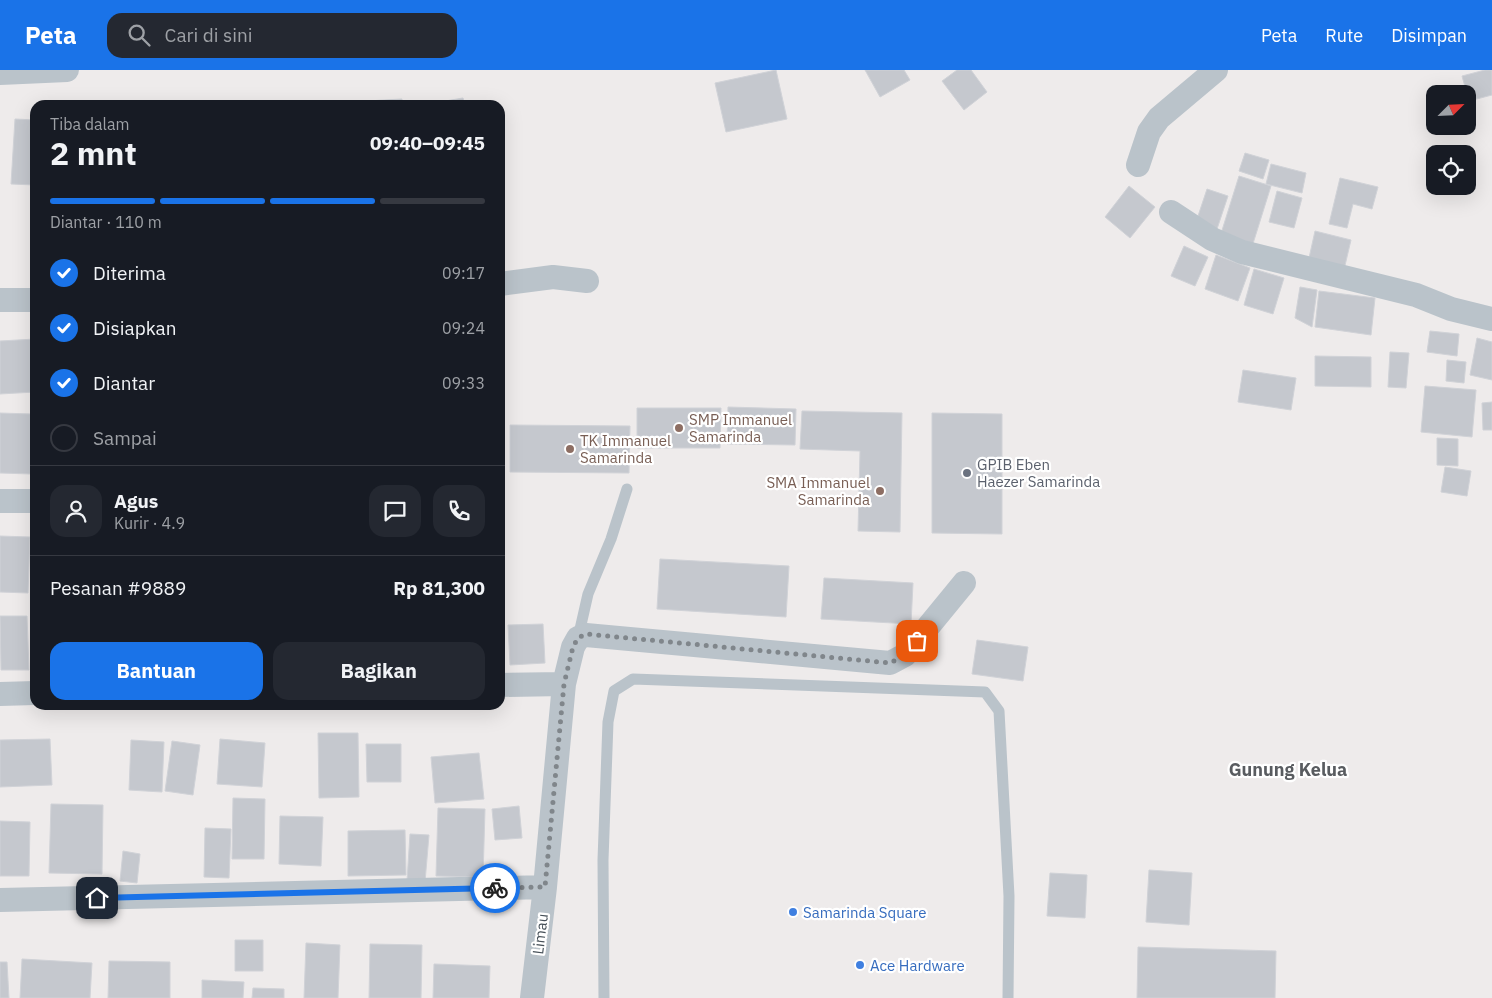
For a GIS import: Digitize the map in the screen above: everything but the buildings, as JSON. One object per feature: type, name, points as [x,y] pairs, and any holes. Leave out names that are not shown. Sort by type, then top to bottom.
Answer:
[{"type":"street","points":[[0,73],[68,70]]},
{"type":"street","points":[[1138,165],[1149,132],[1159,118],[1216,70]]},
{"type":"street","points":[[1172,212],[1212,239],[1242,252],[1416,295],[1451,309],[1492,319]]},
{"type":"street","points":[[505,283],[554,278],[587,281]]},
{"type":"street","points":[[0,300],[30,300]]},
{"type":"street","points":[[0,501],[30,501]]},
{"type":"street","points":[[578,638],[586,634],[890,663],[905,655],[964,584]]},
{"type":"street","name":"Limau","points":[[532,998],[545,887],[564,684],[573,647],[578,638]]},
{"type":"street","points":[[505,685],[564,684]]},
{"type":"street","points":[[0,694],[30,693]]},
{"type":"street","points":[[0,900],[545,887]]},
{"type":"lane","points":[[578,638],[588,594],[611,539],[627,489]]},
{"type":"lane","points":[[604,998],[603,860],[608,722],[614,691],[633,678],[985,692],[999,712],[1009,896],[1008,998]]},
{"type":"way so far","points":[[495,888],[545,887],[564,684],[573,647],[578,638],[586,634],[890,663],[905,655],[917,641]]},
{"type":"place","name":"SMP Immanuel Samarinda","points":[[679,428]]},
{"type":"place","name":"TK Immanuel Samarinda","points":[[570,449]]},
{"type":"place","name":"GPIB Eben Haezer Samarinda","points":[[967,473]]},
{"type":"place","name":"SMA Immanuel Samarinda","points":[[880,491]]},
{"type":"place","name":"Samarinda Square","points":[[793,912]]},
{"type":"place","name":"Ace Hardware","points":[[860,965]]},
{"type":"district","name":"Gunung Kelua","points":[[1288,769]]},
{"type":"route","points":[[97,898],[495,888]]}]
